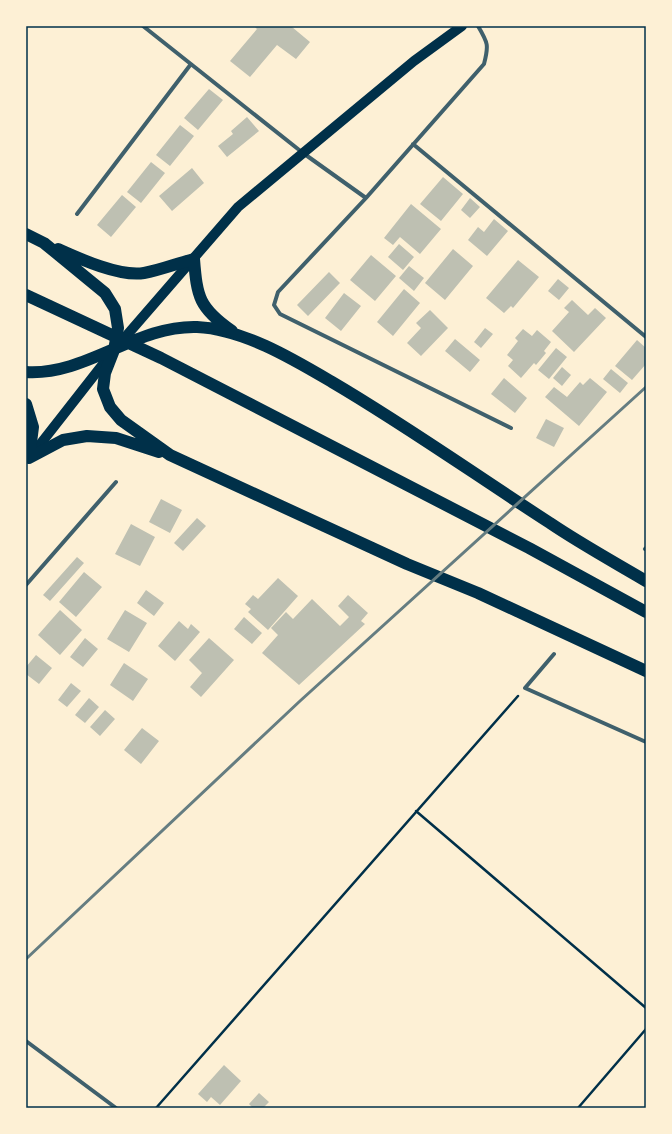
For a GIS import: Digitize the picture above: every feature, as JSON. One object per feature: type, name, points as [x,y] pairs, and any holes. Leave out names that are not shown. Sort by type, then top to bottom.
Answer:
[{"type":"highway","points":[[26,234],[89,263],[118,271],[142,273],[194,258],[196,286],[203,304],[215,319],[236,334],[290,358],[368,403],[551,524],[646,581]]},
{"type":"highway","points":[[44,243],[105,294],[115,309],[118,328],[114,350],[105,373],[103,390],[110,407],[122,420],[170,455]]},
{"type":"highway","points":[[26,295],[161,358],[461,512],[646,612]]},
{"type":"highway","points":[[26,372],[38,373],[69,366],[114,350],[138,338],[170,329],[198,327],[236,334]]},
{"type":"highway","points":[[26,404],[32,427],[28,460]]},
{"type":"highway","points":[[28,460],[63,440],[87,436],[116,438],[170,455],[407,564],[478,593],[646,671]]},
{"type":"main road","points":[[28,460],[114,350],[238,207],[414,61],[462,26]]},
{"type":"street","points":[[143,26],[302,153],[366,198]]},
{"type":"street","points":[[478,26],[486,41],[487,51],[484,64],[366,198],[278,292],[274,305],[280,314],[511,428]]},
{"type":"street","points":[[77,214],[191,64]]},
{"type":"street","points":[[413,144],[646,337]]},
{"type":"street","points":[[26,585],[116,482]]},
{"type":"street","points":[[554,654],[525,688],[646,742]]},
{"type":"street","points":[[26,1041],[116,1108]]},
{"type":"path","points":[[156,1108],[525,688]]},
{"type":"path","points":[[416,811],[646,1008]]},
{"type":"path","points":[[578,1108],[646,1029]]},
{"type":"building","points":[[254,26],[292,26],[310,42],[296,59],[277,45],[250,77],[230,61],[257,29]]},
{"type":"building","points":[[209,89],[223,100],[198,130],[184,118]]},
{"type":"building","points":[[247,117],[259,131],[227,157],[218,146],[233,134],[231,131]]},
{"type":"building","points":[[180,125],[194,136],[170,166],[156,155]]},
{"type":"building","points":[[151,162],[165,173],[141,203],[127,192]]},
{"type":"building","points":[[192,168],[204,183],[172,211],[159,196]]},
{"type":"building","points":[[443,177],[463,194],[441,221],[420,204]]},
{"type":"building","points":[[122,195],[136,207],[111,237],[97,225]]},
{"type":"building","points":[[470,198],[480,207],[470,218],[461,210]]},
{"type":"building","points":[[411,204],[441,229],[420,254],[400,237],[393,245],[384,238]]},
{"type":"building","points":[[494,219],[508,231],[487,256],[468,240],[478,227],[484,232]]},
{"type":"building","points":[[399,244],[414,257],[403,270],[388,257]]},
{"type":"building","points":[[453,249],[473,266],[445,300],[425,283]]},
{"type":"building","points":[[371,255],[396,276],[375,301],[350,280]]},
{"type":"building","points":[[518,260],[539,277],[513,308],[511,306],[504,313],[486,298]]},
{"type":"building","points":[[409,266],[424,278],[414,291],[399,278]]},
{"type":"building","points":[[329,272],[340,283],[308,316],[297,305]]},
{"type":"building","points":[[558,279],[569,288],[559,300],[548,291]]},
{"type":"building","points":[[404,289],[420,303],[393,336],[377,322]]},
{"type":"building","points":[[344,293],[361,306],[341,331],[325,318]]},
{"type":"building","points":[[572,300],[588,315],[595,308],[606,318],[574,352],[552,331],[569,312],[564,308]]},
{"type":"building","points":[[430,310],[448,328],[421,356],[407,343],[421,328],[416,323]]},
{"type":"building","points":[[485,328],[493,334],[481,348],[474,342]]},
{"type":"building","points":[[523,329],[532,336],[537,330],[551,342],[544,351],[546,353],[536,365],[534,363],[521,378],[508,366],[513,360],[507,355],[518,341],[515,338]]},
{"type":"building","points":[[455,339],[480,360],[470,372],[445,351]]},
{"type":"building","points":[[637,340],[646,348],[646,364],[632,380],[615,366]]},
{"type":"building","points":[[556,348],[567,357],[549,379],[538,370]]},
{"type":"building","points":[[562,367],[571,375],[562,386],[553,378]]},
{"type":"building","points":[[611,369],[628,383],[620,393],[603,379]]},
{"type":"building","points":[[504,378],[527,398],[515,413],[491,394]]},
{"type":"building","points":[[590,378],[607,392],[579,426],[545,397],[554,387],[567,397],[580,382],[583,385]]},
{"type":"building","points":[[546,419],[564,428],[554,447],[536,438]]},
{"type":"building","points":[[161,499],[182,510],[170,533],[149,522]]},
{"type":"building","points":[[197,518],[206,526],[183,551],[174,543]]},
{"type":"building","points":[[131,524],[155,537],[140,566],[115,554]]},
{"type":"building","points":[[77,557],[84,563],[50,601],[43,595]]},
{"type":"building","points":[[84,572],[102,587],[76,617],[59,602]]},
{"type":"building","points":[[278,578],[298,596],[268,630],[248,612],[251,609],[245,604],[253,595],[258,599]]},
{"type":"building","points":[[146,590],[164,603],[154,616],[137,603]]},
{"type":"building","points":[[348,595],[368,613],[361,621],[365,624],[299,685],[262,653],[278,635],[271,628],[286,612],[293,619],[312,599],[340,626],[349,617],[338,606]]},
{"type":"building","points":[[60,610],[82,630],[60,655],[38,635]]},
{"type":"building","points":[[125,610],[147,623],[129,652],[107,639]]},
{"type":"building","points":[[244,617],[262,633],[252,644],[234,629]]},
{"type":"building","points":[[179,621],[188,629],[191,624],[200,632],[175,661],[158,646]]},
{"type":"building","points":[[85,638],[98,649],[83,667],[70,657]]},
{"type":"building","points":[[209,638],[234,660],[201,697],[190,687],[202,673],[189,660]]},
{"type":"building","points":[[36,655],[52,668],[39,684],[26,674],[26,667]]},
{"type":"building","points":[[124,663],[148,679],[133,701],[110,685]]},
{"type":"building","points":[[71,683],[81,691],[67,707],[58,700]]},
{"type":"building","points":[[89,698],[99,707],[85,723],[75,715]]},
{"type":"building","points":[[105,710],[115,719],[100,736],[90,727]]},
{"type":"building","points":[[142,728],[159,741],[141,764],[124,750]]},
{"type":"building","points":[[224,1065],[241,1081],[220,1105],[211,1097],[207,1102],[198,1094]]},
{"type":"building","points":[[259,1093],[269,1102],[263,1108],[253,1108],[249,1104]]},
{"type":"railway","points":[[26,959],[300,701],[646,387]]}]
